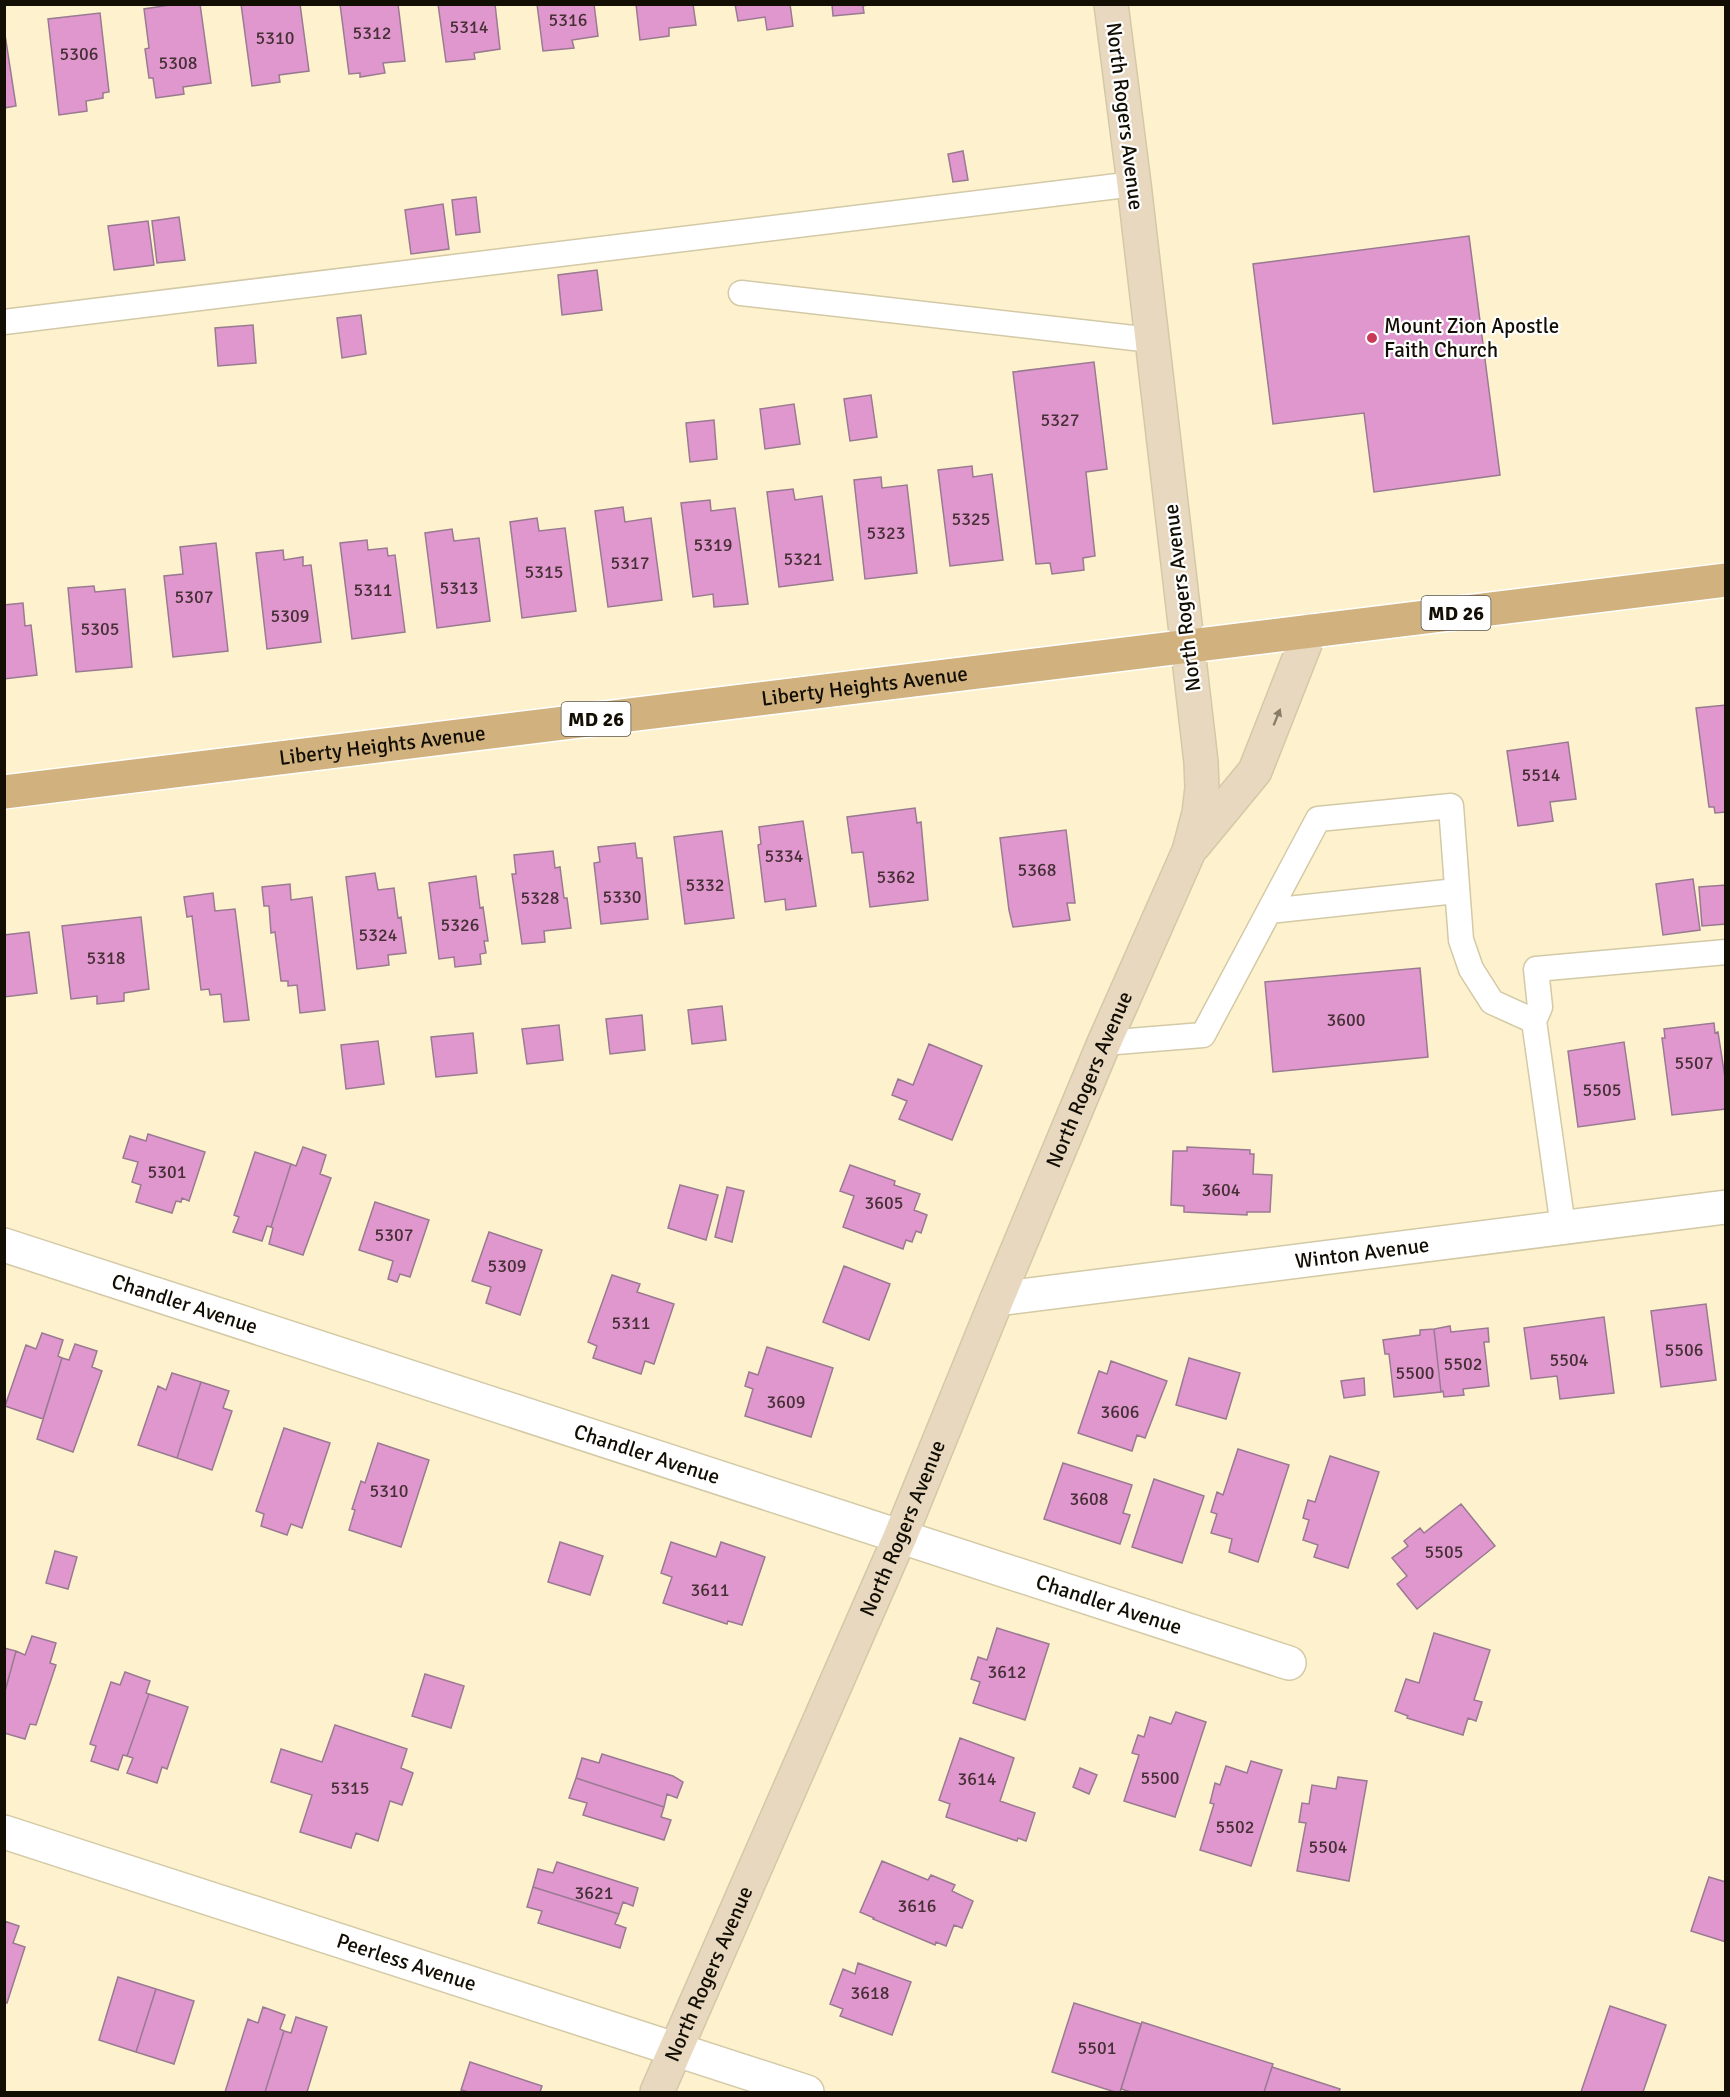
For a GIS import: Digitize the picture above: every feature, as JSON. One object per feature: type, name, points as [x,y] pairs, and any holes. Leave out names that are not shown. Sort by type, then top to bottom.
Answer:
[{"type":"main road","name":"Liberty Heights Avenue","points":[[4,792],[1725,580]]},
{"type":"street","name":"North Rogers Avenue","points":[[657,2092],[900,1537],[1104,1043],[1189,850],[1199,813],[1202,788],[1200,752],[1111,4]]},
{"type":"street","points":[[1189,850],[1255,771],[1310,631]]},
{"type":"street","name":"Winton Avenue","points":[[997,1299],[1725,1207]]},
{"type":"street","name":"Chandler Avenue","points":[[4,1245],[1289,1663]]},
{"type":"street","name":"Peerless Avenue","points":[[4,1832],[807,2092]]},
{"type":"lane","points":[[4,322],[1134,184]]},
{"type":"lane","points":[[741,292],[1152,340]]},
{"type":"lane","points":[[1104,1043],[1203,1035],[1318,819],[1451,806],[1461,940],[1471,969],[1492,1002],[1534,1021]]},
{"type":"lane","points":[[1269,911],[1456,891]]},
{"type":"lane","points":[[1563,1227],[1534,1021],[1540,1006],[1536,969],[1725,952]]},
{"type":"building","points":[[176,4],[200,4],[211,83],[183,87],[184,94],[156,98],[153,78],[149,78],[145,49],[149,48],[144,9]]},
{"type":"building","points":[[241,4],[300,4],[309,71],[279,75],[280,82],[252,86]]},
{"type":"building","points":[[340,4],[398,4],[405,61],[383,63],[385,73],[360,77],[360,73],[349,74]]},
{"type":"building","points":[[438,4],[495,4],[500,49],[474,53],[475,59],[446,62]]},
{"type":"building","points":[[537,4],[594,4],[598,36],[572,40],[574,48],[543,51]]},
{"type":"building","points":[[636,4],[693,4],[696,25],[669,28],[669,36],[640,40]]},
{"type":"building","points":[[735,4],[790,4],[793,26],[767,30],[765,17],[738,21]]},
{"type":"building","points":[[832,4],[871,4],[863,6],[864,13],[833,16]]},
{"type":"building","points":[[100,13],[109,92],[103,93],[103,98],[86,101],[87,111],[59,115],[48,19]]},
{"type":"building","points":[[4,28],[16,106],[4,108]]},
{"type":"building","points":[[963,151],[968,180],[953,182],[948,154]]},
{"type":"building","points":[[476,197],[480,232],[456,235],[452,200]]},
{"type":"building","points":[[443,204],[449,249],[411,254],[405,210]]},
{"type":"building","points":[[179,217],[185,260],[157,263],[152,221]]},
{"type":"building","points":[[148,221],[154,265],[114,270],[108,226]]},
{"type":"building","name":"Mount Zion Apostle Faith Church","points":[[1469,236],[1500,475],[1374,492],[1364,413],[1273,424],[1253,264]]},
{"type":"building","points":[[597,270],[602,310],[562,315],[558,275]]},
{"type":"building","points":[[361,315],[366,354],[342,358],[337,318]]},
{"type":"building","points":[[253,325],[256,363],[218,366],[215,328]]},
{"type":"building","points":[[1094,362],[1107,469],[1086,472],[1095,556],[1083,558],[1084,570],[1052,574],[1050,563],[1036,564],[1013,372]]},
{"type":"building","points":[[871,395],[877,437],[850,441],[844,399]]},
{"type":"building","points":[[794,404],[800,444],[765,449],[760,409]]},
{"type":"building","points":[[714,420],[717,459],[690,462],[686,423]]},
{"type":"building","points":[[972,466],[973,477],[992,474],[1003,560],[950,566],[938,470]]},
{"type":"building","points":[[881,477],[882,488],[907,485],[917,573],[865,579],[854,480]]},
{"type":"building","points":[[793,489],[795,500],[822,496],[833,580],[779,587],[767,492]]},
{"type":"building","points":[[710,500],[711,511],[735,508],[748,604],[714,607],[713,594],[693,597],[681,503]]},
{"type":"building","points":[[623,507],[625,522],[651,518],[662,600],[608,607],[595,511]]},
{"type":"building","points":[[537,518],[539,531],[565,528],[576,611],[522,618],[510,522]]},
{"type":"building","points":[[452,529],[454,541],[479,538],[490,621],[437,628],[425,533]]},
{"type":"building","points":[[367,540],[368,550],[387,548],[388,556],[395,555],[405,632],[352,639],[340,543]]},
{"type":"building","points":[[216,543],[228,651],[173,657],[164,576],[183,574],[180,547]]},
{"type":"building","points":[[283,550],[284,560],[303,557],[303,566],[311,565],[321,642],[267,649],[256,553]]},
{"type":"building","points":[[94,586],[95,592],[125,589],[132,667],[76,672],[68,588]]},
{"type":"building","points":[[23,603],[25,626],[31,625],[37,675],[4,679],[4,605]]},
{"type":"building","points":[[1726,705],[1726,812],[1715,813],[1714,807],[1709,807],[1696,708]]},
{"type":"building","points":[[1568,742],[1576,799],[1550,802],[1553,821],[1518,826],[1507,751]]},
{"type":"building","points":[[915,808],[917,823],[921,822],[928,900],[870,907],[863,852],[852,853],[847,817]]},
{"type":"building","points":[[803,821],[816,906],[786,910],[785,899],[765,902],[758,845],[761,844],[759,827]]},
{"type":"building","points":[[1066,830],[1075,903],[1067,903],[1070,920],[1013,927],[1000,838]]},
{"type":"building","points":[[722,831],[734,918],[685,924],[674,837]]},
{"type":"building","points":[[635,843],[637,858],[642,858],[648,919],[601,924],[594,863],[600,862],[598,847]]},
{"type":"building","points":[[553,851],[555,868],[560,867],[571,928],[544,931],[545,942],[522,944],[512,874],[516,874],[514,855]]},
{"type":"building","points":[[375,873],[378,890],[394,888],[406,953],[388,955],[389,965],[357,969],[346,877]]},
{"type":"building","points":[[476,876],[480,908],[483,907],[488,941],[484,941],[486,953],[480,954],[481,964],[455,967],[454,957],[439,959],[429,883]]},
{"type":"building","points":[[1693,879],[1700,930],[1663,935],[1656,884]]},
{"type":"building","points":[[290,884],[291,900],[312,897],[325,1010],[300,1013],[297,985],[288,986],[288,981],[281,981],[275,932],[271,933],[269,906],[264,906],[262,887]]},
{"type":"building","points":[[1726,885],[1726,924],[1702,926],[1699,887]]},
{"type":"building","points":[[213,893],[215,911],[235,909],[249,1020],[224,1022],[221,994],[210,995],[209,989],[201,990],[192,916],[187,917],[184,897]]},
{"type":"building","points":[[141,917],[149,989],[124,993],[124,1001],[97,1004],[97,996],[71,999],[62,926]]},
{"type":"building","points":[[29,932],[37,993],[4,997],[4,935]]},
{"type":"building","points":[[1420,968],[1428,1057],[1273,1072],[1265,982]]},
{"type":"building","points":[[722,1006],[726,1040],[692,1044],[688,1010]]},
{"type":"building","points":[[642,1015],[645,1050],[610,1054],[606,1019]]},
{"type":"building","points":[[1714,1023],[1715,1033],[1718,1032],[1726,1084],[1726,1109],[1672,1115],[1662,1038],[1665,1038],[1664,1029]]},
{"type":"building","points":[[559,1025],[563,1060],[527,1064],[522,1029]]},
{"type":"building","points":[[473,1033],[477,1073],[436,1077],[431,1037]]},
{"type":"building","points":[[378,1041],[384,1084],[346,1089],[341,1045]]},
{"type":"building","points":[[1624,1042],[1635,1119],[1578,1127],[1568,1051]]},
{"type":"building","points":[[929,1044],[982,1066],[952,1140],[899,1119],[907,1101],[892,1095],[898,1079],[913,1085]]},
{"type":"building","points":[[148,1134],[205,1152],[189,1201],[182,1198],[181,1202],[176,1201],[172,1213],[136,1202],[141,1185],[132,1182],[138,1162],[123,1158],[130,1136],[146,1141]]},
{"type":"building","points":[[303,1147],[326,1155],[320,1174],[331,1178],[303,1255],[269,1244],[273,1228],[271,1227],[291,1164],[296,1166]]},
{"type":"building","points":[[1187,1147],[1250,1150],[1250,1154],[1254,1154],[1253,1174],[1272,1175],[1270,1212],[1247,1212],[1247,1215],[1184,1212],[1184,1206],[1171,1205],[1173,1151],[1187,1151]]},
{"type":"building","points":[[255,1152],[291,1164],[271,1227],[267,1226],[262,1241],[233,1232],[239,1217],[234,1215]]},
{"type":"building","points":[[850,1165],[895,1181],[894,1185],[920,1194],[914,1210],[927,1215],[921,1233],[916,1231],[912,1242],[906,1240],[903,1249],[843,1227],[854,1196],[840,1191]]},
{"type":"building","points":[[680,1185],[718,1195],[706,1240],[668,1228]]},
{"type":"building","points":[[727,1187],[744,1191],[732,1242],[715,1237]]},
{"type":"building","points":[[375,1202],[429,1220],[410,1277],[400,1274],[397,1282],[388,1279],[393,1261],[359,1250]]},
{"type":"building","points":[[489,1232],[542,1250],[520,1315],[486,1303],[491,1287],[472,1281]]},
{"type":"building","points":[[844,1266],[890,1284],[869,1340],[823,1322]]},
{"type":"building","points":[[612,1275],[640,1284],[637,1292],[674,1304],[654,1364],[645,1361],[641,1374],[593,1358],[597,1346],[588,1342]]},
{"type":"building","points":[[1706,1304],[1716,1380],[1661,1387],[1651,1311]]},
{"type":"building","points":[[1604,1317],[1614,1393],[1560,1399],[1557,1376],[1531,1379],[1524,1328]]},
{"type":"building","points":[[1450,1326],[1451,1332],[1488,1328],[1489,1342],[1484,1342],[1489,1386],[1463,1389],[1464,1395],[1444,1397],[1443,1391],[1441,1392],[1434,1329]]},
{"type":"building","points":[[1434,1329],[1441,1392],[1394,1397],[1389,1354],[1385,1354],[1383,1340],[1420,1335],[1420,1330]]},
{"type":"building","points":[[42,1333],[63,1340],[58,1356],[62,1358],[43,1419],[5,1406],[26,1345],[36,1349]]},
{"type":"building","points":[[75,1344],[97,1351],[92,1367],[102,1371],[73,1452],[37,1439],[62,1358],[69,1360]]},
{"type":"building","points":[[767,1347],[833,1368],[811,1437],[745,1416],[753,1389],[745,1386],[749,1372],[758,1375]]},
{"type":"building","points":[[1189,1358],[1240,1373],[1226,1419],[1176,1405]]},
{"type":"building","points":[[1111,1361],[1167,1381],[1145,1438],[1137,1435],[1132,1451],[1078,1433],[1099,1371],[1107,1374]]},
{"type":"building","points":[[172,1373],[201,1382],[177,1458],[138,1445],[158,1386],[166,1390]]},
{"type":"building","points":[[1364,1378],[1365,1395],[1344,1398],[1341,1381]]},
{"type":"building","points":[[201,1382],[229,1391],[223,1408],[232,1411],[212,1470],[177,1458]]},
{"type":"building","points":[[284,1428],[330,1443],[302,1528],[291,1524],[287,1535],[261,1526],[264,1514],[256,1511]]},
{"type":"building","points":[[378,1443],[429,1460],[401,1547],[349,1530],[355,1510],[352,1509],[361,1481],[365,1483]]},
{"type":"building","points":[[1238,1449],[1289,1465],[1258,1562],[1229,1552],[1232,1539],[1211,1533],[1217,1514],[1211,1512],[1217,1492],[1223,1495]]},
{"type":"building","points":[[1330,1456],[1379,1472],[1348,1568],[1314,1557],[1318,1545],[1303,1540],[1309,1520],[1303,1518],[1308,1500],[1315,1502]]},
{"type":"building","points":[[1063,1463],[1132,1485],[1123,1513],[1130,1515],[1120,1544],[1044,1519]]},
{"type":"building","points":[[1154,1479],[1204,1496],[1182,1563],[1132,1547]]},
{"type":"building","points":[[1461,1504],[1495,1546],[1417,1609],[1397,1584],[1407,1576],[1392,1558],[1408,1546],[1404,1541],[1420,1528],[1424,1533]]},
{"type":"building","points":[[560,1542],[603,1556],[590,1595],[548,1582]]},
{"type":"building","points":[[671,1542],[716,1557],[721,1542],[765,1557],[742,1625],[728,1621],[727,1624],[663,1603],[672,1577],[661,1573]]},
{"type":"building","points":[[55,1551],[77,1557],[68,1589],[46,1583]]},
{"type":"building","points":[[997,1628],[1049,1644],[1025,1720],[973,1703],[980,1682],[971,1679],[978,1657],[987,1660]]},
{"type":"building","points":[[1434,1633],[1490,1650],[1474,1700],[1482,1702],[1476,1721],[1468,1718],[1463,1735],[1407,1718],[1408,1716],[1395,1711],[1406,1679],[1419,1683]]},
{"type":"building","points":[[32,1636],[56,1643],[50,1663],[56,1665],[36,1725],[30,1724],[25,1739],[4,1733],[4,1695],[16,1651],[25,1655]]},
{"type":"building","points":[[4,1648],[16,1651],[4,1695]]},
{"type":"building","points":[[125,1672],[150,1681],[146,1693],[149,1694],[127,1756],[123,1755],[118,1770],[91,1761],[96,1746],[90,1744],[111,1682],[120,1685]]},
{"type":"building","points":[[425,1674],[464,1686],[451,1728],[412,1716]]},
{"type":"building","points":[[149,1694],[188,1707],[167,1769],[162,1767],[157,1783],[127,1773],[133,1758],[127,1756]]},
{"type":"building","points":[[1176,1712],[1206,1722],[1175,1817],[1124,1801],[1139,1755],[1132,1753],[1138,1735],[1144,1737],[1150,1717],[1171,1724]]},
{"type":"building","points":[[335,1725],[407,1749],[401,1768],[413,1773],[402,1805],[390,1801],[378,1841],[356,1833],[351,1848],[300,1832],[312,1795],[271,1782],[281,1749],[322,1762]]},
{"type":"building","points":[[960,1738],[1014,1758],[1000,1801],[1035,1813],[1026,1841],[1018,1838],[1017,1841],[946,1817],[950,1804],[939,1800]]},
{"type":"building","points":[[602,1754],[673,1776],[683,1782],[677,1798],[667,1794],[664,1807],[576,1778],[582,1758],[599,1763]]},
{"type":"building","points":[[1251,1761],[1282,1770],[1251,1866],[1200,1850],[1214,1804],[1210,1803],[1215,1783],[1220,1785],[1226,1766],[1247,1773]]},
{"type":"building","points":[[1080,1768],[1097,1775],[1089,1794],[1073,1787]]},
{"type":"building","points":[[1338,1777],[1367,1781],[1349,1881],[1297,1871],[1306,1823],[1299,1822],[1302,1803],[1309,1804],[1312,1785],[1336,1789]]},
{"type":"building","points":[[576,1778],[664,1807],[661,1817],[671,1820],[664,1840],[583,1815],[587,1803],[569,1798]]},
{"type":"building","points":[[882,1861],[928,1880],[931,1875],[955,1885],[952,1891],[973,1901],[962,1928],[954,1925],[946,1946],[936,1942],[935,1945],[860,1912]]},
{"type":"building","points":[[557,1862],[638,1888],[633,1906],[623,1902],[619,1914],[533,1887],[538,1869],[553,1873]]},
{"type":"building","points":[[1709,1877],[1726,1882],[1726,1942],[1691,1931]]},
{"type":"building","points":[[533,1887],[619,1914],[615,1924],[626,1928],[620,1948],[538,1923],[542,1911],[527,1907]]},
{"type":"building","points":[[4,1921],[19,1926],[13,1943],[25,1947],[7,2003],[4,2002]]},
{"type":"building","points":[[858,1963],[911,1982],[892,2035],[840,2016],[843,2009],[830,2004],[843,1969],[855,1974]]},
{"type":"building","points":[[118,1977],[156,1989],[136,2052],[99,2040]]},
{"type":"building","points":[[156,1989],[194,2001],[174,2064],[136,2052]]},
{"type":"building","points":[[1074,2003],[1141,2024],[1120,2092],[1052,2072]]},
{"type":"building","points":[[1610,2006],[1666,2025],[1643,2092],[1581,2092]]},
{"type":"building","points":[[263,2007],[285,2015],[280,2029],[284,2031],[265,2092],[225,2092],[248,2019],[258,2023]]},
{"type":"building","points":[[296,2017],[327,2027],[307,2092],[265,2092],[284,2031],[291,2033]]},
{"type":"building","points":[[1142,2022],[1273,2064],[1264,2092],[1131,2092],[1121,2089]]},
{"type":"building","points":[[470,2062],[542,2086],[540,2092],[461,2090]]},
{"type":"building","points":[[1272,2067],[1340,2089],[1339,2092],[1264,2092]]},
{"type":"place","name":"Mount Zion Apostle Faith Church","points":[[1372,338]]}]
